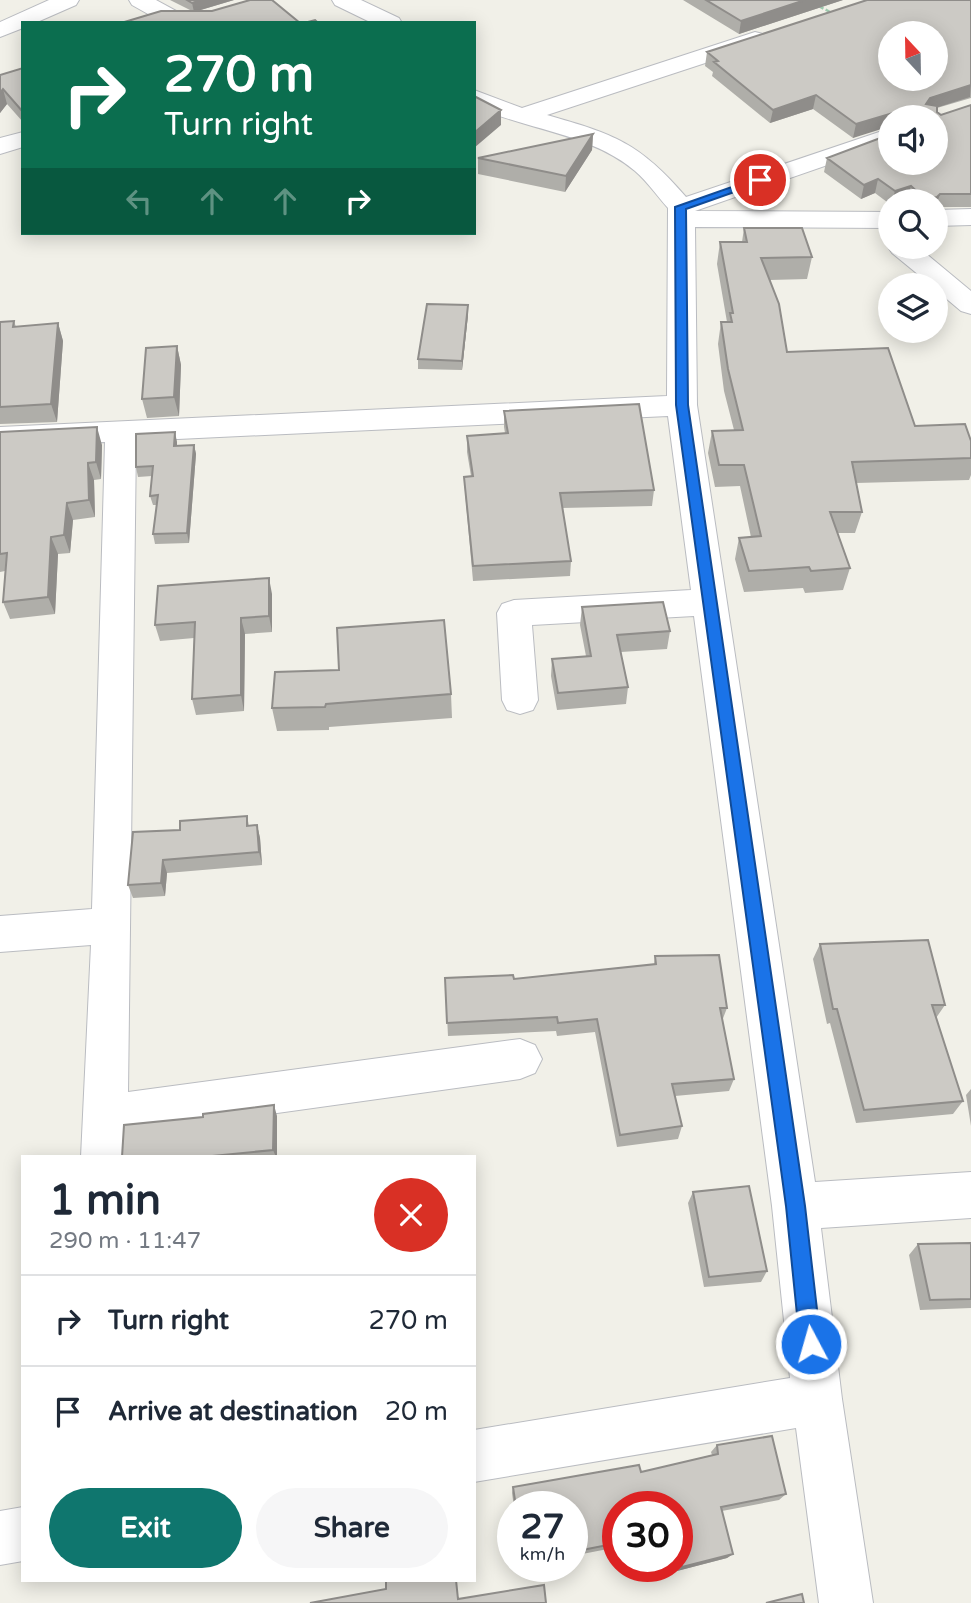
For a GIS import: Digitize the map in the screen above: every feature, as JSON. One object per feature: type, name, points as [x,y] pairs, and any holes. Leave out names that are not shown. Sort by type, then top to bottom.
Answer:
[{"type":"street","points":[[0,30],[68,0]]},
{"type":"street","points":[[140,0],[188,21]]},
{"type":"street","points":[[343,0],[387,21]]},
{"type":"street","points":[[521,116],[832,13]]},
{"type":"street","points":[[476,98],[521,116],[605,141],[642,163],[680,213],[682,405],[795,1206],[817,1399],[846,1603]]},
{"type":"street","points":[[0,146],[21,140]]},
{"type":"street","points":[[680,213],[878,140]]},
{"type":"street","points":[[680,213],[878,226]]},
{"type":"street","points":[[948,218],[971,217]]},
{"type":"street","points":[[916,259],[971,305]]},
{"type":"street","points":[[0,437],[682,405]]},
{"type":"street","points":[[121,433],[112,925],[105,1136],[520,1059]]},
{"type":"street","points":[[520,700],[514,613],[710,602]]},
{"type":"street","points":[[0,934],[112,925]]},
{"type":"street","points":[[795,1206],[971,1195]]},
{"type":"street","points":[[476,1456],[817,1399]]},
{"type":"street","points":[[0,1538],[21,1534]]},
{"type":"path","points":[[807,0],[832,13]]},
{"type":"building","points":[[250,0],[272,0],[298,21],[128,21],[161,11],[212,11]]},
{"type":"building","points":[[706,0],[805,0],[741,21]]},
{"type":"building","points":[[867,0],[971,0],[971,85],[930,98],[926,104],[932,105],[878,105],[878,117],[856,124],[816,95],[773,110],[714,62],[718,61],[707,52]]},
{"type":"building","points":[[21,69],[21,110],[3,89],[0,93],[0,75]]},
{"type":"building","points":[[476,97],[501,110],[476,131]]},
{"type":"building","points":[[971,105],[971,194],[948,194],[948,189],[914,189],[911,186],[892,189],[878,179],[864,185],[827,158],[878,139],[878,175],[948,175],[948,113]]},
{"type":"building","points":[[593,134],[566,176],[478,158]]},
{"type":"building","points":[[744,228],[802,228],[812,257],[761,258],[779,304],[787,352],[888,348],[915,426],[965,424],[971,441],[971,458],[852,462],[862,512],[830,512],[850,568],[811,571],[809,567],[749,571],[739,538],[761,536],[744,465],[719,465],[712,431],[743,430],[728,369],[721,322],[732,322],[730,313],[733,313],[720,242],[747,242]]},
{"type":"building","points":[[427,304],[468,305],[462,361],[418,359]]},
{"type":"building","points":[[14,321],[13,327],[58,323],[51,404],[0,407],[0,322]]},
{"type":"building","points":[[177,346],[174,397],[142,399],[146,348]]},
{"type":"building","points":[[639,404],[654,490],[560,493],[571,561],[473,566],[464,477],[473,476],[467,436],[508,433],[504,411]]},
{"type":"building","points":[[97,427],[96,462],[88,463],[89,500],[67,503],[64,535],[51,537],[48,597],[3,602],[7,553],[0,554],[0,432]]},
{"type":"building","points":[[175,432],[174,446],[194,445],[187,533],[153,534],[158,495],[150,496],[153,466],[136,467],[136,434]]},
{"type":"building","points":[[269,578],[269,616],[241,618],[241,695],[192,699],[195,622],[155,625],[158,586]]},
{"type":"building","points":[[663,602],[670,631],[617,635],[628,687],[558,693],[552,659],[591,656],[582,607]]},
{"type":"building","points":[[444,620],[451,694],[326,704],[325,707],[272,708],[275,672],[339,670],[337,628]]},
{"type":"building","points":[[247,816],[247,826],[257,825],[259,852],[163,860],[161,883],[128,885],[133,832],[180,830],[180,821]]},
{"type":"building","points":[[928,940],[945,1005],[932,1005],[963,1101],[864,1110],[837,1009],[833,1009],[820,944]]},
{"type":"building","points":[[719,955],[727,1008],[720,1008],[734,1079],[672,1084],[682,1126],[620,1135],[597,1019],[558,1023],[557,1017],[447,1023],[445,978],[513,975],[514,979],[656,964],[655,956]]},
{"type":"building","points":[[274,1105],[273,1150],[222,1155],[122,1155],[124,1125],[203,1117],[203,1114]]},
{"type":"building","points":[[749,1186],[767,1271],[709,1277],[693,1192]]},
{"type":"building","points":[[971,1243],[971,1299],[930,1300],[918,1244]]},
{"type":"building","points":[[772,1436],[786,1494],[721,1507],[733,1554],[693,1564],[693,1491],[602,1491],[602,1546],[588,1549],[588,1491],[514,1491],[513,1487],[639,1465],[641,1472],[718,1454],[717,1445]]},
{"type":"building","points":[[386,1582],[456,1582],[458,1599],[544,1585],[546,1603],[310,1603],[386,1589]]},
{"type":"building","points":[[802,1594],[804,1603],[766,1603]]},
{"type":"route","points":[[760,180],[681,207],[682,405],[795,1206],[811,1344]]}]
